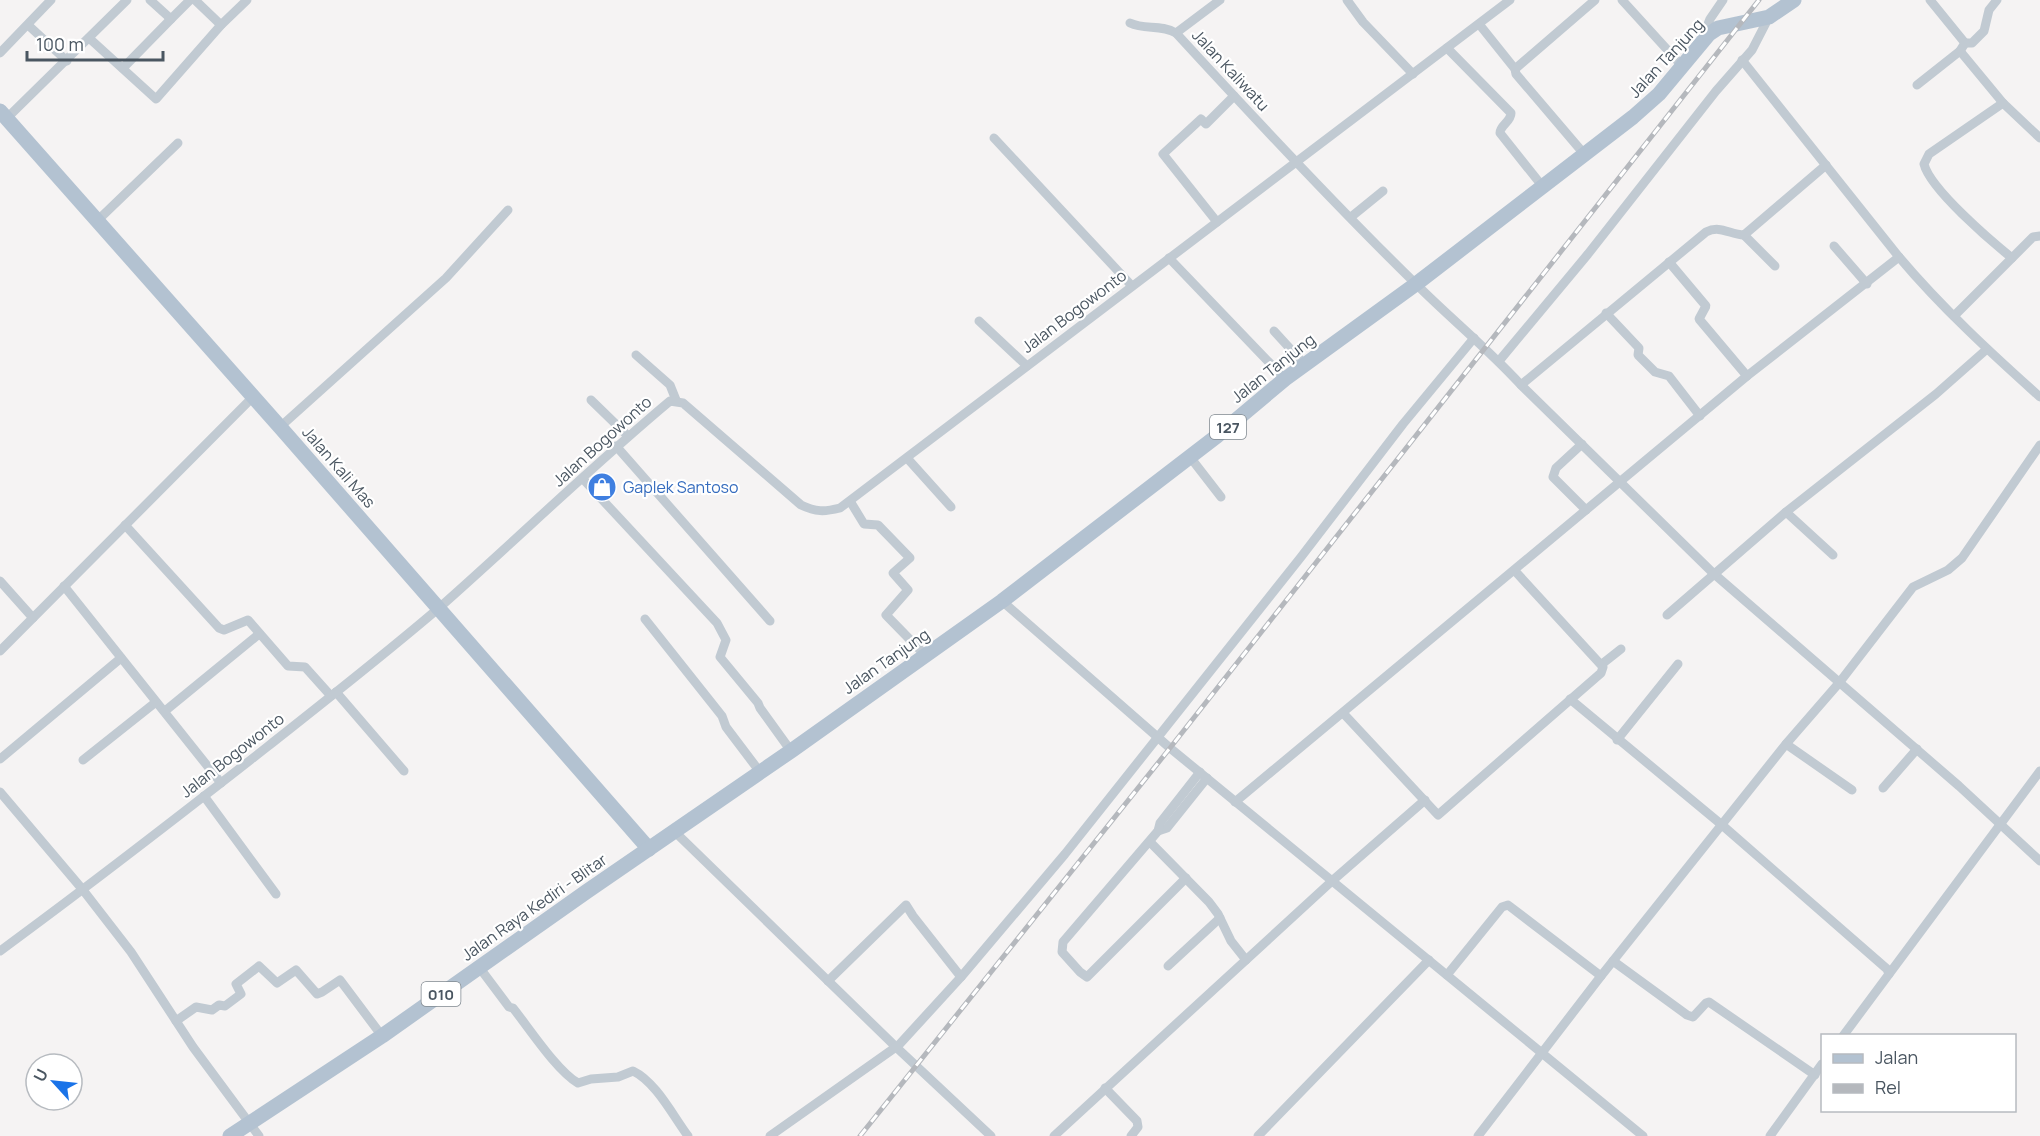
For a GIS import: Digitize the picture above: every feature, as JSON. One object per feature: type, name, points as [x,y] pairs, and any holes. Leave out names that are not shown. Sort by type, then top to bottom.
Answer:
[{"type":"main road","name":"Jalan Tanjung","points":[[649,849],[1002,601],[1190,457],[1285,380],[1585,155],[1650,104],[1683,67],[1701,42],[1718,28],[1769,17],[1794,0]]},
{"type":"main road","name":"Jalan Kali Mas","points":[[3,115],[280,427],[649,849]]},
{"type":"main road","name":"Jalan Raya Kediri - Blitar","points":[[230,1136],[382,1036],[649,849]]},
{"type":"street","points":[[0,53],[51,0]]},
{"type":"street","points":[[3,115],[66,61],[127,0]]},
{"type":"street","points":[[150,0],[171,20]]},
{"type":"street","points":[[123,68],[190,0]]},
{"type":"street","points":[[195,0],[221,26]]},
{"type":"street","points":[[89,38],[156,99],[247,0]]},
{"type":"street","points":[[1176,33],[1220,0]]},
{"type":"street","points":[[1347,0],[1363,22],[1413,74]]},
{"type":"street","name":"Jalan Bogowonto","points":[[0,951],[221,783],[439,608],[583,479],[616,446],[670,401],[676,400],[683,403],[801,505],[814,511],[824,512],[840,508],[1510,0]]},
{"type":"street","points":[[1515,69],[1595,0]]},
{"type":"street","points":[[1622,0],[1683,67]]},
{"type":"street","points":[[1701,42],[1710,19],[1723,0]]},
{"type":"street","points":[[1930,0],[2003,103],[2040,138]]},
{"type":"street","points":[[1917,85],[1963,47],[1972,43],[1984,30],[1989,10],[1997,0]]},
{"type":"street","points":[[1499,361],[1752,50],[1769,17]]},
{"type":"street","name":"Jalan Kaliwatu","points":[[1130,23],[1144,27],[1165,27],[1176,33],[1296,161]]},
{"type":"street","points":[[1479,24],[1515,69],[1516,74],[1585,155]]},
{"type":"street","points":[[28,25],[66,61]]},
{"type":"street","points":[[1447,48],[1511,113],[1511,118],[1501,128],[1500,133],[1543,187]]},
{"type":"street","points":[[1742,60],[1926,288],[1987,349],[2040,397]]},
{"type":"street","points":[[1217,222],[1163,154],[1201,119],[1206,124],[1234,96]]},
{"type":"street","points":[[2003,103],[1929,154],[1924,164],[1932,180],[1948,198],[2012,258]]},
{"type":"street","points":[[994,138],[1132,286]]},
{"type":"street","points":[[97,221],[178,143]]},
{"type":"street","points":[[1296,161],[1416,284],[1499,361],[1713,573],[1979,804],[2040,861]]},
{"type":"street","points":[[1744,235],[1826,165]]},
{"type":"street","points":[[1351,217],[1383,191]]},
{"type":"street","points":[[280,427],[447,278],[508,210]]},
{"type":"street","points":[[1521,385],[1606,313],[1713,228],[1744,235],[1775,266]]},
{"type":"street","points":[[1954,316],[2033,237],[2040,236]]},
{"type":"street","points":[[1834,246],[1867,284]]},
{"type":"street","points":[[1235,802],[1747,376],[1899,257]]},
{"type":"street","points":[[1169,258],[1285,380]]},
{"type":"street","points":[[1669,262],[1706,306],[1699,319],[1747,376]]},
{"type":"street","points":[[1606,313],[1639,348],[1638,355],[1655,372],[1669,376],[1700,416]]},
{"type":"street","points":[[979,321],[1027,366]]},
{"type":"street","points":[[1274,331],[1305,365]]},
{"type":"street","points":[[770,1136],[896,1047],[961,977],[1065,854],[1301,557],[1403,424],[1474,339]]},
{"type":"street","points":[[1666,615],[1713,573],[1936,394],[1987,349]]},
{"type":"street","points":[[636,355],[670,385],[676,400]]},
{"type":"street","points":[[0,651],[253,397]]},
{"type":"street","points":[[591,400],[628,436]]},
{"type":"street","points":[[1582,444],[1557,468],[1553,477],[1586,510]]},
{"type":"street","points":[[1478,1136],[1601,976],[1786,744],[1839,683],[1913,587],[1948,570],[1962,558],[2040,445]]},
{"type":"street","points":[[616,446],[770,621]]},
{"type":"street","points":[[1190,457],[1221,497]]},
{"type":"street","points":[[907,458],[951,507]]},
{"type":"street","points":[[583,479],[717,623],[726,640],[720,657],[758,703],[791,751]]},
{"type":"street","points":[[850,501],[864,524],[878,525],[910,558],[893,573],[908,590],[886,615],[925,655]]},
{"type":"street","points":[[1786,513],[1833,555]]},
{"type":"street","points":[[125,525],[219,628],[224,630],[248,620],[288,666],[305,667],[334,694],[404,771]]},
{"type":"street","points":[[1343,713],[1438,815],[1600,673],[1604,667],[1515,571]]},
{"type":"street","points":[[0,581],[33,618]]},
{"type":"street","points":[[64,586],[221,783]]},
{"type":"street","points":[[1002,601],[1157,738],[1643,1136]]},
{"type":"street","points":[[645,619],[722,716],[726,727],[760,772]]},
{"type":"street","points":[[165,711],[259,634]]},
{"type":"street","points":[[1602,664],[1621,649]]},
{"type":"street","points":[[0,759],[121,658]]},
{"type":"street","points":[[1617,740],[1678,664]]},
{"type":"street","points":[[1570,699],[1722,825],[1887,969],[1889,974]]},
{"type":"street","points":[[83,760],[156,702]]},
{"type":"street","points":[[1786,744],[1852,790]]},
{"type":"street","points":[[1883,788],[1917,750]]},
{"type":"street","points":[[1844,1034],[2040,771]]},
{"type":"street","points":[[1186,878],[1087,977],[1062,952],[1064,942],[1150,842],[1158,831],[1160,823],[1204,775]]},
{"type":"street","points":[[0,794],[83,890],[131,952],[176,1021],[259,1136]]},
{"type":"street","points":[[204,796],[276,894]]},
{"type":"street","points":[[1054,1136],[1332,880],[1425,800]]},
{"type":"street","points":[[674,831],[991,1136]]},
{"type":"street","points":[[1150,842],[1209,902],[1231,941],[1246,960]]},
{"type":"street","points":[[828,981],[906,904],[961,977]]},
{"type":"street","points":[[1447,975],[1502,907],[1508,904],[1601,976]]},
{"type":"street","points":[[1168,966],[1220,918]]},
{"type":"street","points":[[1258,1136],[1429,960]]},
{"type":"street","points":[[1613,961],[1687,1015],[1695,1017],[1706,1003],[1712,1004],[1815,1075]]},
{"type":"street","points":[[176,1021],[196,1007],[212,1010],[219,1005],[225,1006],[240,994],[236,984],[259,966],[277,983],[296,970],[317,994],[340,980],[382,1036]]},
{"type":"street","points":[[479,967],[509,1007],[513,1008],[561,1068],[574,1080],[578,1083],[636,1072],[668,1106],[688,1136]]},
{"type":"street","points":[[1770,1136],[1821,1066]]},
{"type":"street","points":[[1105,1088],[1137,1121],[1138,1127],[1131,1136]]},
{"type":"railway","points":[[860,1136],[1170,748],[1759,0]]},
{"type":"place","name":"Gaplek Santoso","points":[[602,487]]}]
